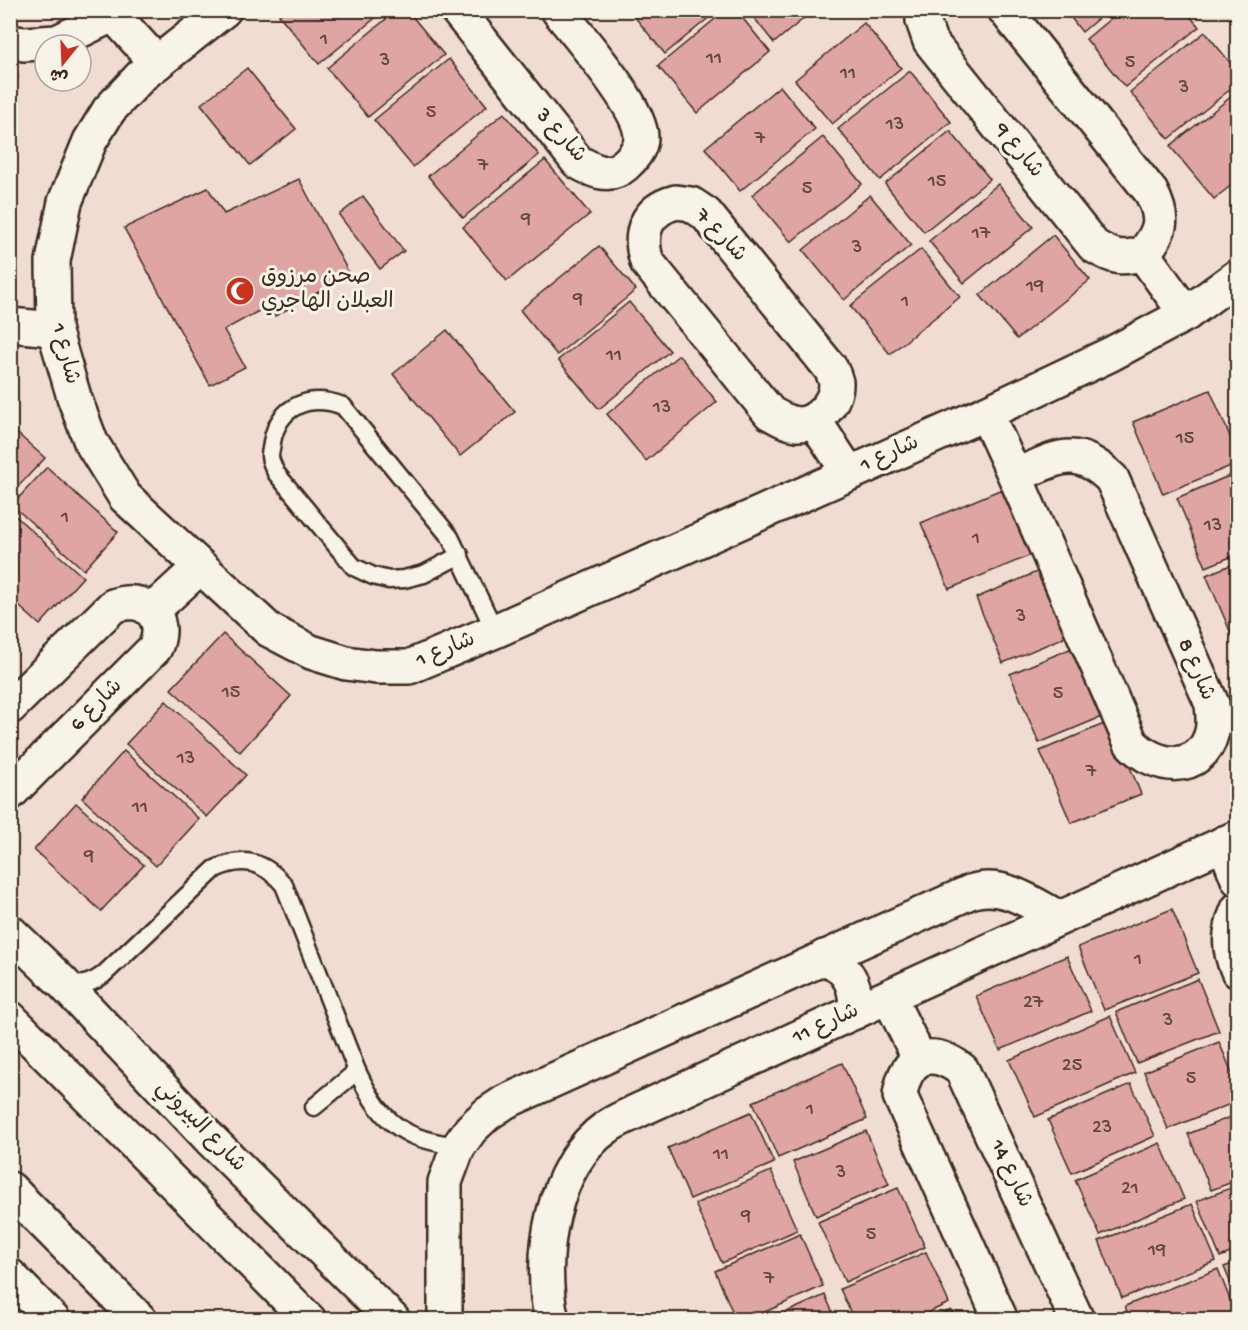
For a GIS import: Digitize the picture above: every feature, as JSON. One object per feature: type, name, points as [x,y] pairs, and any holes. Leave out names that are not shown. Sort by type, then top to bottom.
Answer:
[{"type":"street","name":"شارع 1","points":[[224,10],[143,74],[109,110],[90,141],[65,202],[53,261],[54,329],[74,397],[91,442],[124,497],[270,630],[311,652],[346,663],[376,668],[409,667],[495,631],[986,413],[1111,354],[1186,314],[1238,276]]},
{"type":"street","name":"شارع 3","points":[[457,10],[579,162],[596,172],[612,173],[632,158],[642,141],[640,124],[631,105],[558,10]]},
{"type":"street","name":"شارع 9","points":[[923,10],[923,21],[930,42],[1094,246],[1119,258],[1143,254]]},
{"type":"street","points":[[1005,10],[1151,192],[1158,205],[1161,220],[1158,232],[1143,254],[1186,314]]},
{"type":"street","points":[[10,42],[24,44],[57,42],[111,13],[157,63]]},
{"type":"street","name":"شارع 7","points":[[676,202],[691,204],[706,214],[831,369],[836,380],[835,390],[827,408],[814,420],[800,424],[782,420],[770,413],[647,262],[643,247],[643,231],[648,221],[664,205],[676,202]]},
{"type":"street","points":[[10,325],[54,329]]},
{"type":"street","name":"شارع 8","points":[[986,413],[1016,476],[1131,743],[1141,754],[1153,760],[1164,763],[1188,762],[1201,753],[1212,732],[1212,704],[1112,479],[1094,464],[1073,456],[1060,457],[1016,476]]},
{"type":"street","points":[[814,420],[849,473]]},
{"type":"street","points":[[10,707],[113,606],[123,602],[135,603],[152,611],[200,567]]},
{"type":"street","name":"شارع 6","points":[[10,793],[155,648],[159,638],[159,628],[152,611]]},
{"type":"street","points":[[1231,840],[1238,879]]},
{"type":"street","name":"شارع 11","points":[[552,1320],[547,1301],[545,1263],[550,1224],[562,1187],[581,1152],[606,1127],[1231,840]]},
{"type":"street","points":[[445,1320],[445,1182],[458,1147],[487,1114],[505,1102],[980,888],[1012,893],[1059,918]]},
{"type":"street","points":[[1238,909],[1233,920],[1230,943],[1230,954],[1238,971]]},
{"type":"street","name":"شارع البيروني","points":[[10,932],[63,983],[211,1140],[393,1320]]},
{"type":"street","points":[[824,957],[835,962],[851,978],[857,1000],[855,1012]]},
{"type":"street","points":[[888,997],[919,1058],[912,1063],[905,1074],[900,1096],[1001,1320]]},
{"type":"street","points":[[10,1018],[309,1320]]},
{"type":"street","name":"شارع 14","points":[[919,1058],[942,1059],[962,1070],[1077,1320]]},
{"type":"street","points":[[16,1199],[140,1320]]},
{"type":"street","points":[[10,1276],[53,1320]]},
{"type":"lane","points":[[460,555],[423,574],[404,579],[389,580],[373,576],[354,567],[276,473],[270,456],[274,430],[286,412],[302,403],[328,401],[344,406],[450,537],[460,555],[495,631]]},
{"type":"lane","points":[[63,983],[73,985],[94,981],[215,869],[227,863],[253,863],[265,867],[284,885],[357,1071],[380,1111],[393,1124],[409,1134],[458,1147]]},
{"type":"lane","points":[[314,1107],[357,1071]]},
{"type":"building","points":[[285,10],[385,10],[319,64],[279,15]]},
{"type":"building","points":[[397,10],[407,10],[444,55],[368,117],[327,68]]},
{"type":"building","points":[[629,10],[718,10],[665,54]]},
{"type":"building","points":[[726,10],[736,10],[770,52],[697,113],[658,66]]},
{"type":"building","points":[[748,10],[814,10],[774,43]]},
{"type":"building","points":[[1065,10],[1108,10],[1082,32]]},
{"type":"building","points":[[1121,10],[1185,10],[1199,27],[1125,87],[1086,39]]},
{"type":"building","points":[[864,23],[901,68],[832,124],[795,80]]},
{"type":"building","points":[[1205,32],[1238,72],[1238,83],[1169,139],[1130,92]]},
{"type":"building","points":[[449,59],[487,106],[413,167],[374,120]]},
{"type":"building","points":[[247,68],[296,129],[250,165],[201,104]]},
{"type":"building","points":[[910,71],[951,122],[880,180],[838,129]]},
{"type":"building","points":[[10,74],[18,75],[10,135]]},
{"type":"building","points":[[780,86],[815,129],[740,191],[705,148]]},
{"type":"building","points":[[1238,91],[1238,180],[1214,199],[1170,146]]},
{"type":"building","points":[[504,113],[539,155],[463,218],[428,176]]},
{"type":"building","points":[[950,131],[990,179],[924,232],[885,184]]},
{"type":"building","points":[[823,137],[862,184],[791,242],[752,195]]},
{"type":"building","points":[[545,160],[590,214],[507,281],[463,227]]},
{"type":"building","name":"صحن مرزوق العبلان الهاجري","points":[[299,179],[350,275],[275,316],[268,306],[224,330],[245,367],[210,385],[124,228],[208,188],[224,214]]},
{"type":"building","points":[[998,184],[1033,227],[964,283],[929,241]]},
{"type":"building","points":[[870,195],[911,245],[844,300],[803,250]]},
{"type":"building","points":[[363,196],[404,251],[380,269],[339,215]]},
{"type":"building","points":[[1053,235],[1090,280],[1017,339],[980,295]]},
{"type":"building","points":[[599,246],[636,290],[557,355],[520,310]]},
{"type":"building","points":[[921,249],[960,297],[890,354],[850,306]]},
{"type":"building","points":[[629,302],[670,351],[599,409],[558,360]]},
{"type":"building","points":[[447,330],[515,412],[460,456],[393,374]]},
{"type":"building","points":[[679,355],[717,402],[646,461],[607,414]]},
{"type":"building","points":[[1210,390],[1238,455],[1238,463],[1163,494],[1133,422]]},
{"type":"building","points":[[10,427],[45,458],[12,493],[10,491]]},
{"type":"building","points":[[47,467],[118,532],[84,570],[12,505]]},
{"type":"building","points":[[1238,472],[1238,554],[1206,567],[1177,498]]},
{"type":"building","points":[[1002,489],[1031,555],[949,589],[921,523]]},
{"type":"building","points":[[10,511],[83,577],[40,625],[10,598]]},
{"type":"building","points":[[1238,562],[1238,644],[1236,645],[1206,575]]},
{"type":"building","points":[[1039,571],[1067,636],[1003,663],[976,598]]},
{"type":"building","points":[[223,634],[291,696],[240,752],[171,689]]},
{"type":"building","points":[[1077,646],[1106,715],[1039,743],[1010,674]]},
{"type":"building","points":[[166,701],[246,775],[207,817],[126,744]]},
{"type":"building","points":[[1111,721],[1141,794],[1071,823],[1040,751]]},
{"type":"building","points":[[124,751],[199,819],[156,866],[82,798]]},
{"type":"building","points":[[76,803],[144,865],[101,911],[34,850]]},
{"type":"building","points":[[1172,909],[1198,973],[1104,1010],[1078,947]]},
{"type":"building","points":[[1067,956],[1091,1011],[1000,1050],[976,996]]},
{"type":"building","points":[[1198,979],[1219,1031],[1137,1063],[1116,1012]]},
{"type":"building","points":[[1110,1016],[1135,1073],[1035,1117],[1009,1060]]},
{"type":"building","points":[[1219,1042],[1238,1087],[1238,1101],[1168,1129],[1144,1072]]},
{"type":"building","points":[[842,1063],[867,1119],[778,1158],[753,1102]]},
{"type":"building","points":[[1131,1084],[1155,1136],[1072,1173],[1048,1120]]},
{"type":"building","points":[[751,1112],[774,1163],[690,1199],[668,1148]]},
{"type":"building","points":[[1238,1114],[1238,1180],[1211,1190],[1188,1134]]},
{"type":"building","points":[[866,1131],[889,1184],[816,1216],[793,1162]]},
{"type":"building","points":[[1160,1143],[1184,1199],[1100,1235],[1075,1180]]},
{"type":"building","points":[[771,1171],[797,1230],[722,1263],[695,1204]]},
{"type":"building","points":[[1238,1185],[1238,1250],[1220,1257],[1197,1201]]},
{"type":"building","points":[[898,1188],[925,1247],[845,1282],[818,1222]]},
{"type":"building","points":[[1192,1204],[1216,1261],[1122,1298],[1099,1241]]},
{"type":"building","points":[[800,1234],[823,1286],[747,1320],[736,1320],[715,1271]]},
{"type":"building","points":[[926,1252],[949,1303],[911,1320],[854,1320],[840,1289]]},
{"type":"building","points":[[1238,1262],[1238,1301],[1224,1267]]},
{"type":"building","points":[[1218,1269],[1238,1320],[1130,1320],[1125,1306]]},
{"type":"building","points":[[825,1295],[836,1320],[769,1320]]},
{"type":"building","points":[[951,1310],[955,1320],[929,1320]]},
{"type":"place","name":"صحن مرزوق العبلان الهاجري","points":[[240,291]]}]
